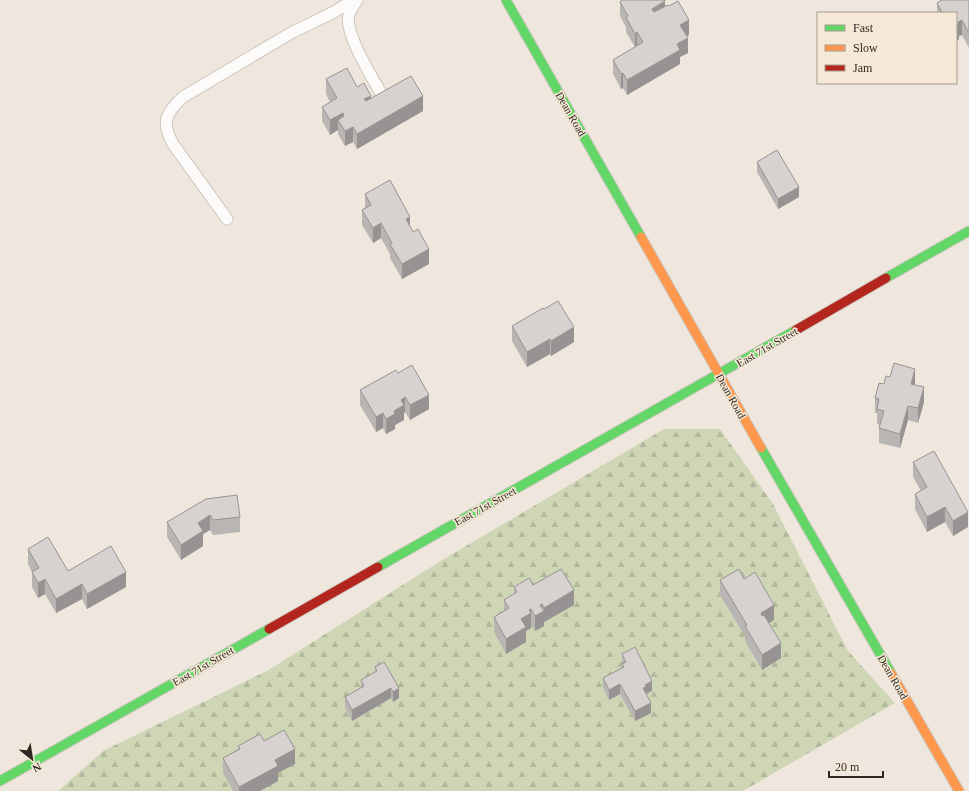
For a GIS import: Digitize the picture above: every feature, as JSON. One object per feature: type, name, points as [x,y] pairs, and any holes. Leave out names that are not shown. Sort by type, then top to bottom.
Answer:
[{"type":"main road","name":"Dean Road","points":[[506,0],[959,791]]},
{"type":"main road","name":"East 71st Street","points":[[0,780],[969,231]]},
{"type":"lane","points":[[355,0],[349,15],[350,28],[354,43],[384,99]]},
{"type":"lane","points":[[227,219],[166,132],[166,120],[173,106],[183,97],[291,33],[355,0]]},
{"type":"green space","points":[[664,429],[720,429],[773,504],[848,651],[895,703],[743,791],[58,791],[103,751],[267,671],[439,562]]},
{"type":"building","points":[[622,0],[665,0],[652,9],[654,12],[678,1],[689,20],[680,25],[688,38],[677,44],[680,50],[627,80],[623,73],[621,74],[613,60],[643,42],[637,32],[635,34],[626,17],[628,16],[620,2]]},
{"type":"building","points":[[942,0],[969,0],[969,33],[962,20],[958,22],[959,24],[957,25],[957,12],[942,12],[937,3]]},
{"type":"building","points":[[347,68],[357,87],[364,83],[371,96],[364,99],[366,101],[411,76],[423,96],[357,134],[353,127],[345,131],[338,120],[344,116],[343,113],[330,120],[322,107],[337,98],[326,79]]},
{"type":"building","points":[[777,150],[799,187],[778,199],[757,162]]},
{"type":"building","points":[[390,180],[410,217],[406,219],[413,232],[418,229],[429,249],[402,264],[390,244],[392,243],[381,223],[373,228],[362,210],[371,205],[365,194]]},
{"type":"building","points":[[558,301],[574,327],[551,341],[550,339],[527,352],[512,326]]},
{"type":"building","points":[[894,363],[915,369],[911,384],[924,387],[918,408],[908,406],[900,434],[879,428],[884,411],[877,409],[879,399],[875,398],[879,383],[884,384],[886,376],[890,377]]},
{"type":"building","points":[[412,365],[429,395],[410,405],[405,397],[401,400],[404,405],[394,411],[395,414],[386,419],[383,413],[376,417],[360,390],[396,370],[398,373]]},
{"type":"building","points":[[934,451],[968,512],[953,521],[945,507],[927,517],[915,494],[927,487],[913,462]]},
{"type":"building","points":[[237,495],[240,517],[213,520],[210,515],[198,523],[203,531],[181,545],[167,522],[206,499]]},
{"type":"building","points":[[48,537],[68,571],[111,546],[126,572],[87,594],[82,584],[56,599],[45,579],[38,583],[32,572],[39,568],[28,549]]},
{"type":"building","points":[[561,569],[574,590],[544,608],[542,604],[540,605],[544,611],[535,616],[531,609],[529,610],[531,613],[521,619],[526,627],[506,639],[494,617],[509,608],[504,600],[517,592],[514,587],[529,578],[533,585]]},
{"type":"building","points":[[739,569],[744,579],[755,572],[774,605],[761,613],[762,616],[764,615],[781,643],[762,655],[745,626],[747,625],[720,580]]},
{"type":"building","points":[[635,647],[652,681],[643,688],[651,703],[635,711],[620,684],[609,690],[603,678],[624,667],[622,664],[626,662],[622,654]]},
{"type":"building","points":[[384,662],[399,688],[393,692],[391,688],[352,710],[345,697],[364,686],[361,680],[377,671],[375,667]]},
{"type":"building","points":[[284,730],[295,749],[275,760],[278,766],[239,787],[223,758],[240,749],[238,746],[260,734],[264,741]]},
{"type":"traffic: fast","points":[[506,0],[641,237]]},
{"type":"traffic: fast","points":[[886,278],[969,231]]},
{"type":"traffic: fast","points":[[378,567],[796,330]]},
{"type":"traffic: fast","points":[[761,448],[891,673]]},
{"type":"traffic: fast","points":[[0,781],[269,629]]},
{"type":"traffic: slow","points":[[641,237],[761,448]]},
{"type":"traffic: slow","points":[[891,673],[959,791]]},
{"type":"traffic: jam","points":[[796,330],[886,278]]},
{"type":"traffic: jam","points":[[269,629],[378,567]]}]
